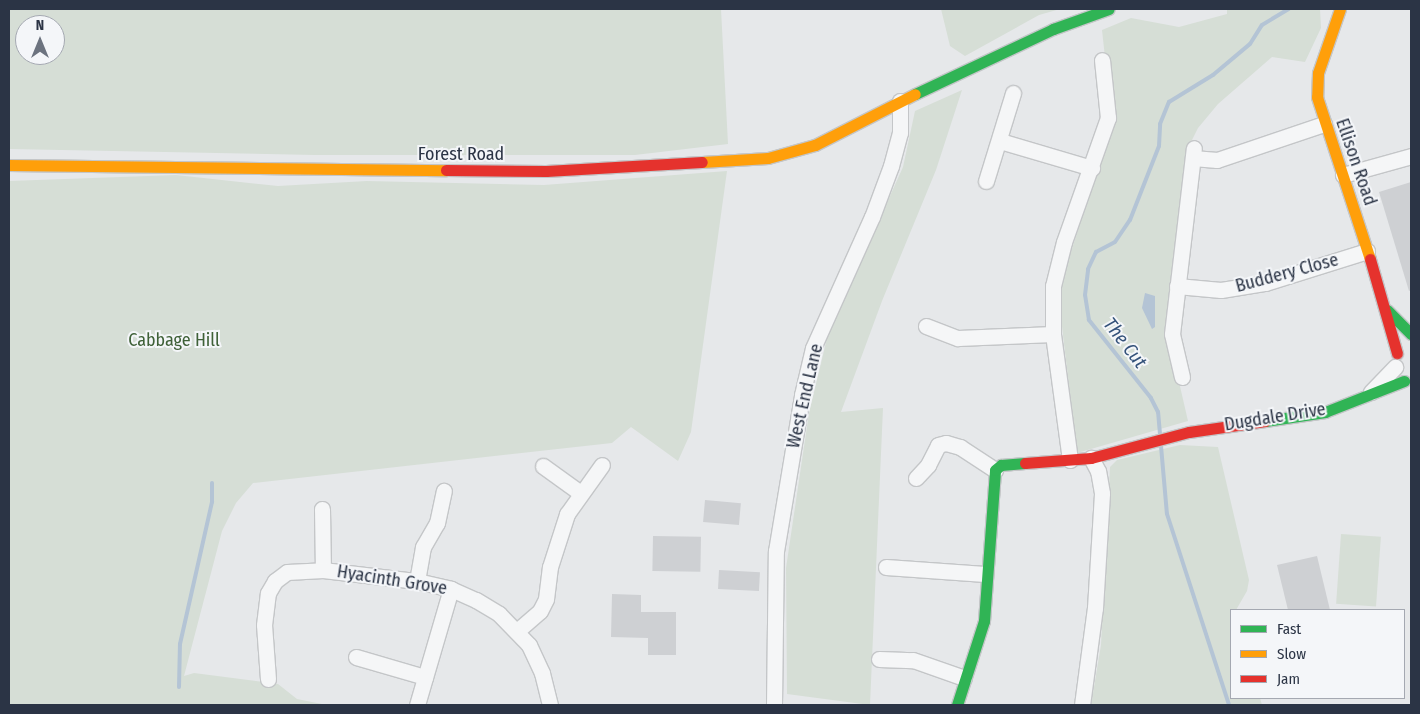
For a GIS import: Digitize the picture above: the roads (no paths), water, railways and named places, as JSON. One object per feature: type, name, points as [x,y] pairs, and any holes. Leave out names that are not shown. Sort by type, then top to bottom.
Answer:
[{"type":"street","name":"Forest Road","points":[[9,165],[471,172],[595,171],[716,163],[793,152],[1053,29],[1109,9]]},
{"type":"street","points":[[1330,9],[1335,24]]},
{"type":"street","name":"Ellison Road","points":[[1340,9],[1317,82],[1324,124],[1343,175],[1386,310],[1396,360],[1408,383]]},
{"type":"street","points":[[1070,460],[1053,334],[1053,286],[1064,242],[1092,168],[1108,118],[1102,60]]},
{"type":"street","points":[[986,181],[1000,141],[1013,93]]},
{"type":"street","name":"West End Lane","points":[[774,705],[776,560],[802,395],[812,348],[872,217],[891,166],[900,134],[900,101]]},
{"type":"street","points":[[1182,377],[1172,334],[1194,153],[1218,160],[1324,124]]},
{"type":"street","points":[[1000,141],[1092,168]]},
{"type":"street","points":[[1343,175],[1411,156]]},
{"type":"street","name":"Buddery Close","points":[[1177,286],[1221,290],[1265,283],[1367,251]]},
{"type":"street","name":"Ellison Road","points":[[1386,310],[1411,334]]},
{"type":"street","points":[[926,326],[958,338],[1053,334]]},
{"type":"street","points":[[1396,360],[1411,342]]},
{"type":"street","name":"Dugdale Drive","points":[[1369,394],[1396,360]]},
{"type":"street","name":"Dugdale Drive","points":[[995,470],[1006,463],[1091,458],[1180,434],[1325,412],[1369,394],[1408,383]]},
{"type":"street","points":[[916,478],[928,465],[938,445],[946,444],[960,447],[995,470],[985,574],[984,621],[964,678],[957,705]]},
{"type":"street","points":[[1082,705],[1095,608],[1102,493],[1098,470],[1091,458]]},
{"type":"street","points":[[517,631],[540,611],[546,599],[550,567],[567,514],[579,492],[602,465]]},
{"type":"street","points":[[543,466],[579,492]]},
{"type":"street","points":[[417,581],[423,547],[437,523],[444,491]]},
{"type":"street","points":[[322,509],[323,570]]},
{"type":"street","points":[[886,567],[985,574]]},
{"type":"street","name":"Hyacinth Grove","points":[[268,679],[264,625],[268,593],[275,581],[287,572],[323,570],[417,581],[451,589],[500,614],[517,631],[542,673],[550,705]]},
{"type":"street","points":[[417,705],[451,589]]},
{"type":"street","points":[[356,657],[425,677]]},
{"type":"street","points":[[879,659],[912,660],[964,678]]},
{"type":"water","points":[[1145,293],[1155,296],[1155,327],[1152,329],[1142,308]]},
{"type":"waterway","name":"The Cut","points":[[1160,434],[1158,412],[1151,398],[1089,320],[1085,295],[1088,269],[1096,252],[1115,242],[1130,220],[1159,146],[1160,124],[1169,102],[1213,75],[1250,44],[1262,25],[1289,9]]},
{"type":"waterway","name":"The Cut","points":[[1161,446],[1167,514],[1229,705]]},
{"type":"waterway","points":[[179,687],[180,644],[212,502],[212,483]]},
{"type":"park label","name":"Cabbage Hill","points":[[174,340]]}]
